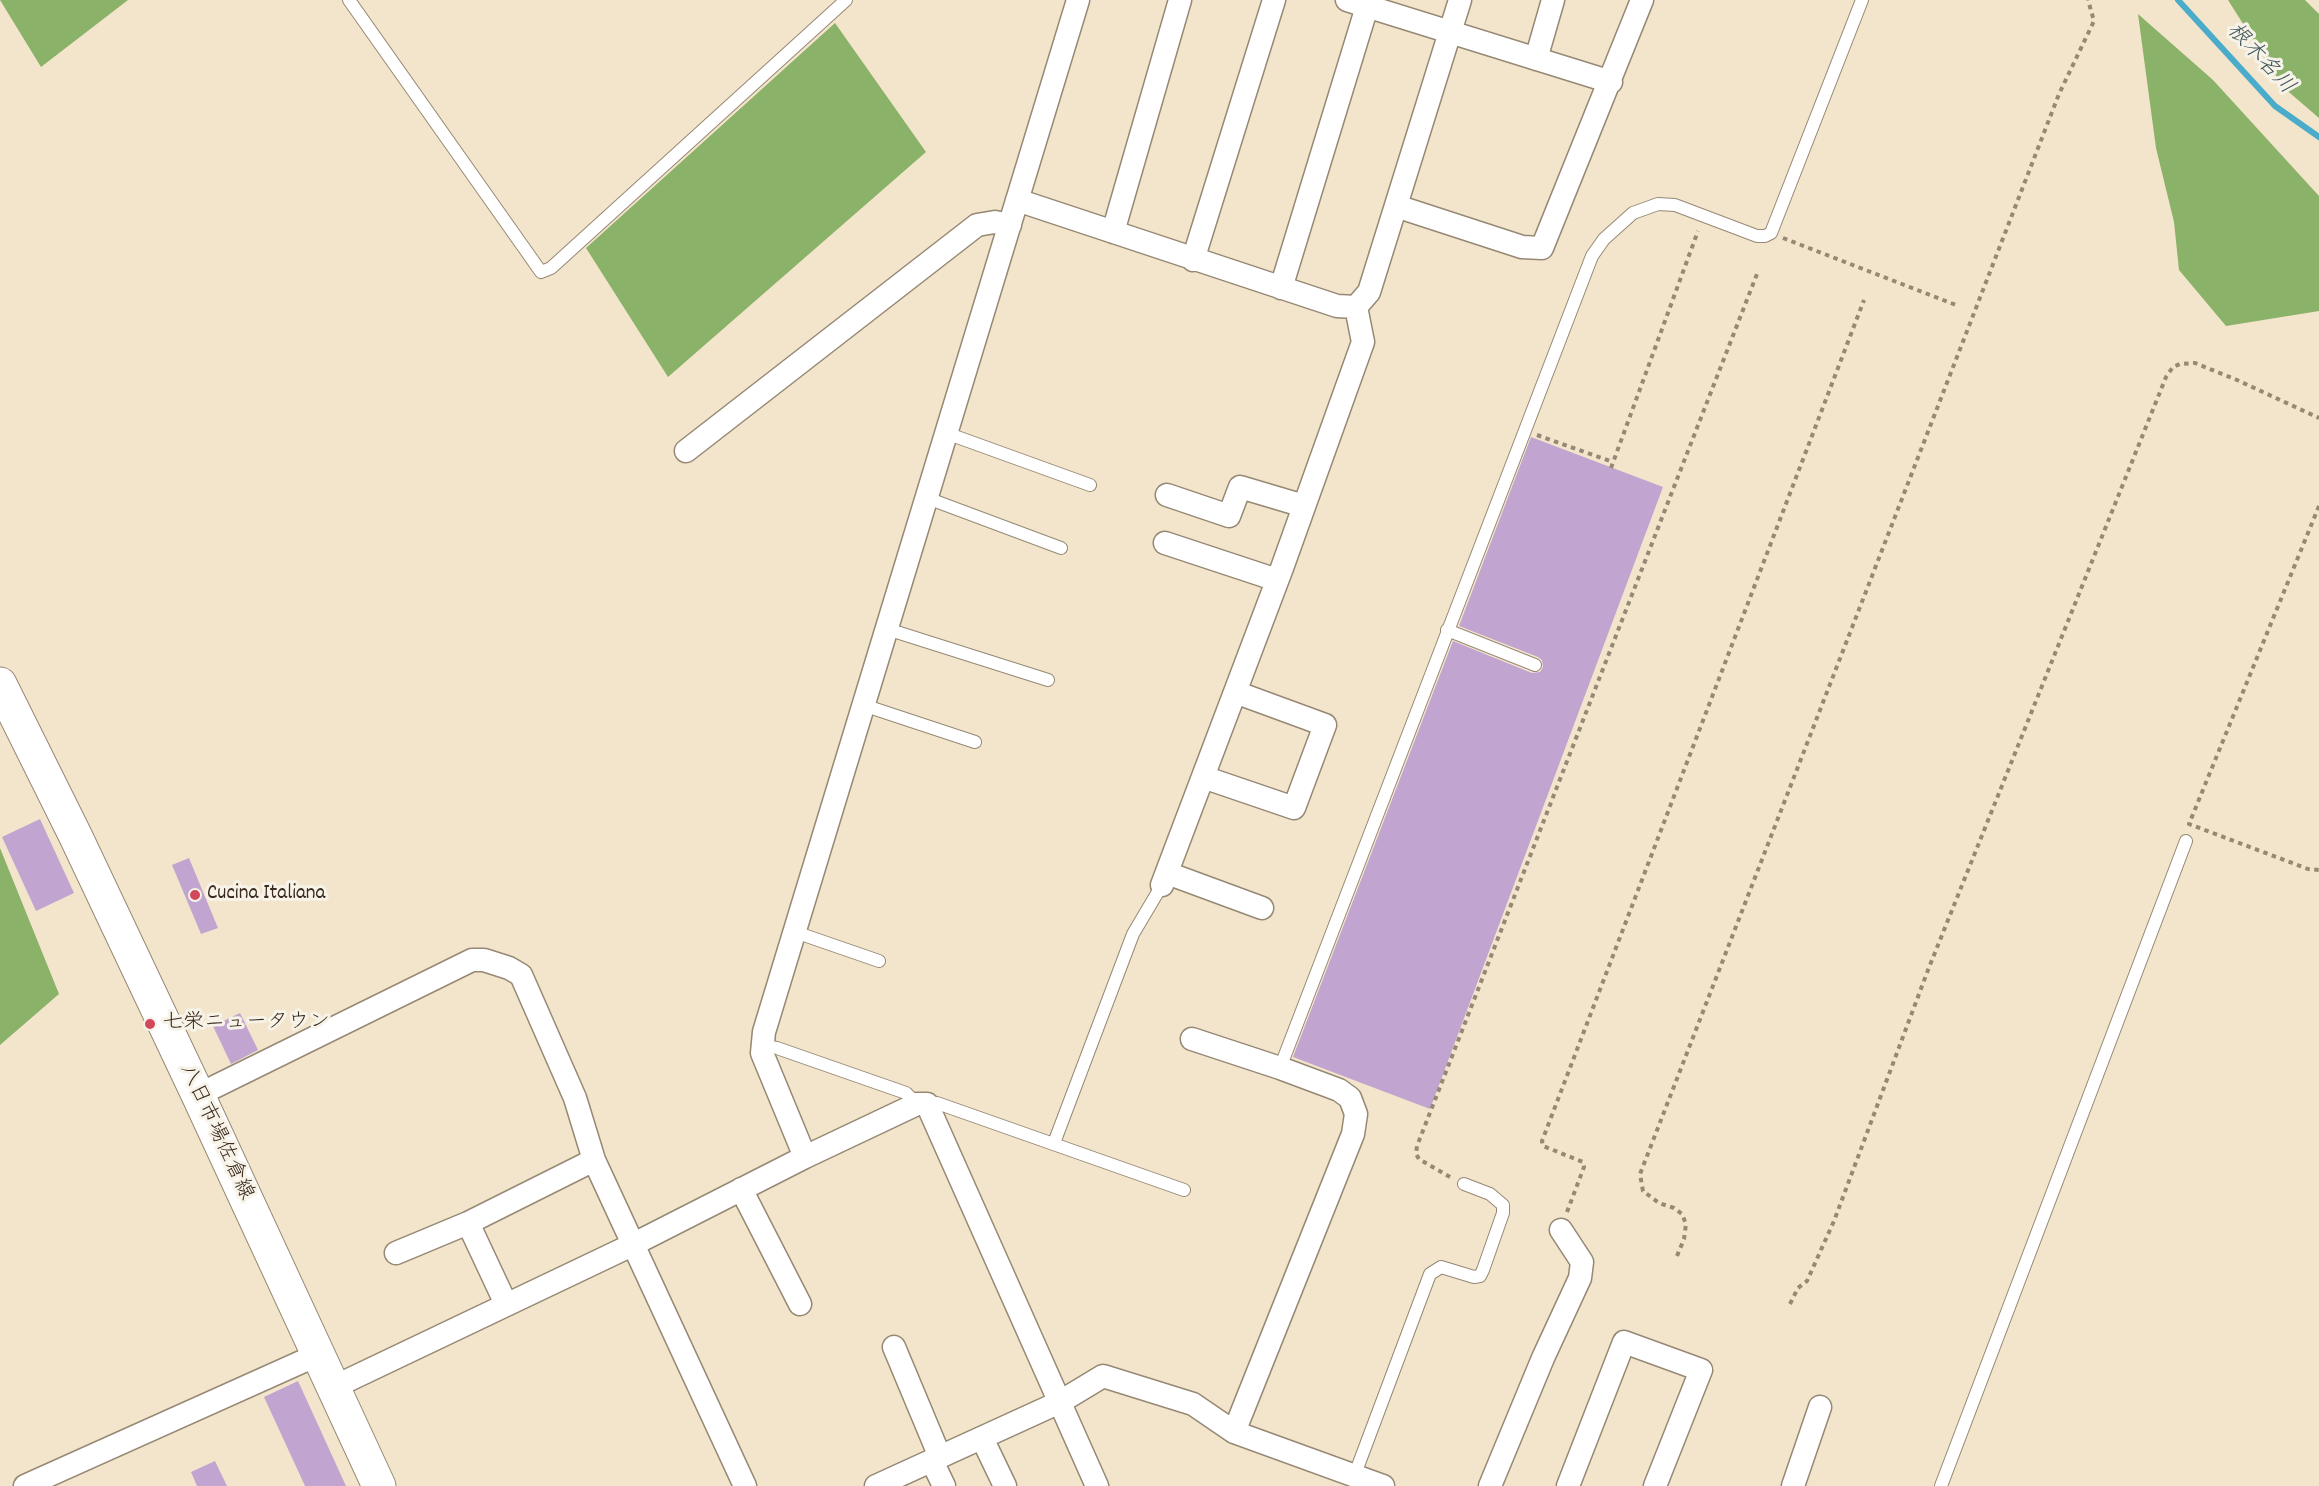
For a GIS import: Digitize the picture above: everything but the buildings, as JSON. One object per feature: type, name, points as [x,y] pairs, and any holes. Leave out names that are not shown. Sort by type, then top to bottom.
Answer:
[{"type":"main road","name":"八日市場佐倉線","points":[[0,684],[76,837],[198,1095],[379,1486]]},
{"type":"street","points":[[805,1157],[762,1053],[764,1032],[1078,0]]},
{"type":"street","points":[[1113,232],[1180,0]]},
{"type":"street","points":[[1193,260],[1274,0]]},
{"type":"street","points":[[1356,307],[1369,292],[1460,0]]},
{"type":"street","points":[[1536,59],[1553,0]]},
{"type":"street","points":[[1396,206],[1521,247],[1542,248],[1611,82],[1642,0]]},
{"type":"street","points":[[1281,288],[1361,2],[1450,33],[1611,82]]},
{"type":"street","points":[[1017,200],[1337,306],[1356,307]]},
{"type":"street","points":[[686,451],[977,225],[995,222],[1010,225]]},
{"type":"street","points":[[1262,908],[1164,879],[1278,580],[1363,342],[1356,307]]},
{"type":"street","points":[[1167,495],[1229,516],[1240,488],[1304,506]]},
{"type":"street","points":[[1165,543],[1278,580]]},
{"type":"street","points":[[1203,777],[1294,808],[1325,725],[1235,692]]},
{"type":"street","points":[[198,1095],[472,960],[484,960],[509,968],[521,975],[575,1098],[594,1160],[745,1486]]},
{"type":"street","points":[[1192,1039],[1339,1090],[1350,1098],[1356,1114],[1353,1134],[1234,1432]]},
{"type":"street","points":[[334,1388],[632,1245],[805,1157],[922,1104],[1097,1486]]},
{"type":"street","points":[[396,1253],[468,1223],[594,1160]]},
{"type":"street","points":[[741,1189],[800,1304]]},
{"type":"street","points":[[468,1223],[506,1304]]},
{"type":"street","points":[[1490,1486],[1543,1358],[1580,1278],[1582,1262],[1561,1230]]},
{"type":"street","points":[[1568,1486],[1624,1342],[1701,1370],[1655,1486]]},
{"type":"street","points":[[894,1347],[944,1486]]},
{"type":"street","points":[[25,1486],[317,1355]]},
{"type":"street","points":[[876,1486],[1060,1402],[1102,1376],[1193,1404],[1234,1432],[1371,1482]]},
{"type":"street","points":[[1793,1486],[1820,1407]]},
{"type":"street","points":[[982,1438],[1005,1486]]},
{"type":"lane","points":[[349,0],[541,272],[551,268],[846,0]]},
{"type":"lane","points":[[1280,1068],[1586,267],[1604,239],[1633,213],[1658,204],[1675,205],[1757,236],[1771,233],[1862,0]]},
{"type":"lane","points":[[946,434],[1090,485]]},
{"type":"lane","points":[[927,498],[1061,548]]},
{"type":"lane","points":[[887,629],[1048,680]]},
{"type":"lane","points":[[1447,630],[1535,665]]},
{"type":"lane","points":[[864,705],[975,742]]},
{"type":"lane","points":[[1941,1486],[2186,841]]},
{"type":"lane","points":[[1054,1143],[1134,934],[1164,879]]},
{"type":"lane","points":[[795,932],[879,961]]},
{"type":"lane","points":[[763,1046],[777,1048],[906,1093],[922,1104],[937,1103],[1184,1190]]},
{"type":"lane","points":[[1371,1482],[1430,1274],[1441,1267],[1474,1277],[1480,1276],[1503,1212],[1503,1205],[1491,1194],[1464,1184]]},
{"type":"path","points":[[1677,1256],[1684,1239],[1686,1224],[1682,1214],[1649,1197],[1640,1185],[1640,1174],[2059,94],[2094,21],[2088,0]]},
{"type":"path","points":[[1611,468],[1704,216]]},
{"type":"path","points":[[1771,233],[1956,305]]},
{"type":"path","points":[[1464,1184],[1419,1159],[1416,1154],[1417,1146],[1757,274]]},
{"type":"path","points":[[1561,1230],[1584,1167],[1583,1162],[1544,1146],[1542,1141],[1864,300]]},
{"type":"path","points":[[1790,1304],[1798,1288],[1807,1281],[1834,1221],[1928,970],[2166,376],[2173,367],[2194,363],[2319,418]]},
{"type":"path","points":[[1524,429],[1613,462]]},
{"type":"path","points":[[2319,506],[2189,824],[2308,869],[2319,870]]},
{"type":"green space","points":[[0,0],[128,0],[41,67]]},
{"type":"green space","points":[[2228,0],[2305,0],[2319,14],[2319,118],[2283,87]]},
{"type":"green space","points":[[2138,14],[2213,80],[2319,196],[2319,311],[2226,326],[2179,270],[2174,222],[2156,148]]},
{"type":"green space","points":[[835,23],[926,152],[668,377],[586,248]]},
{"type":"green space","points":[[0,848],[59,994],[0,1045]]},
{"type":"waterway","name":"根木名川","points":[[2178,0],[2275,106],[2319,137]]},
{"type":"place","name":"Cucina Italiana","points":[[195,895]]},
{"type":"place","name":"七栄ニュータウン","points":[[150,1024]]}]
